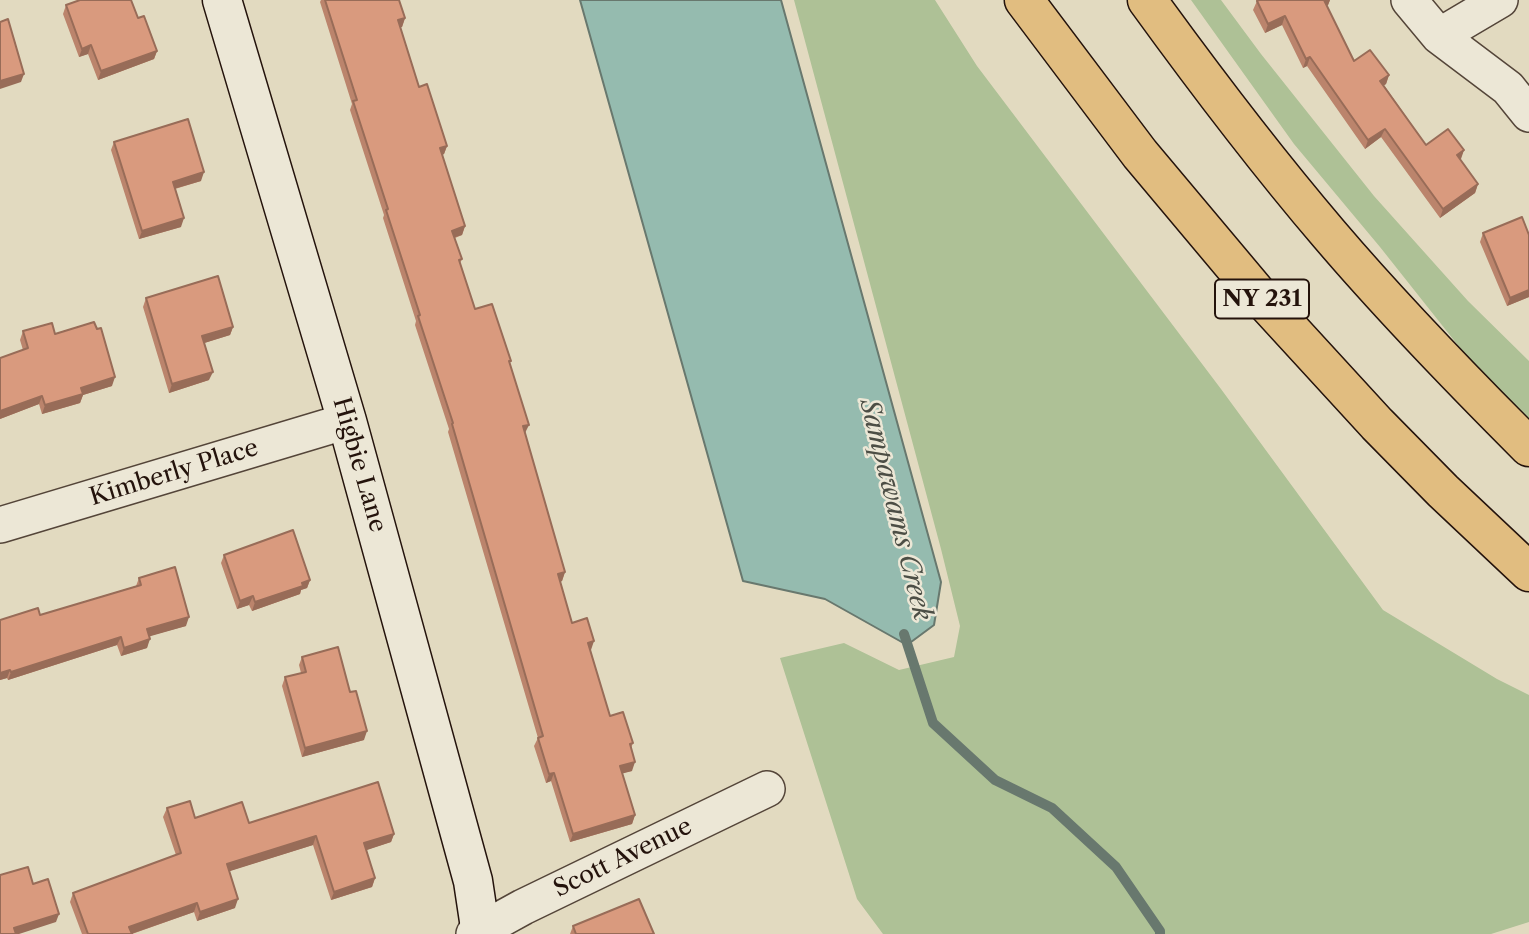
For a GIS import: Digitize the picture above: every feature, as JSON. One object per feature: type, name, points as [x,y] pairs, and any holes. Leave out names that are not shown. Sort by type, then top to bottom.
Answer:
[{"type":"main road","name":"NY 231","points":[[1024,0],[1140,154],[1255,291],[1377,424],[1529,572]]},
{"type":"main road","points":[[1147,0],[1218,96],[1330,236],[1529,447]]},
{"type":"street","name":"Higbie Lane","points":[[222,0],[347,421],[473,881],[478,933]]},
{"type":"street","points":[[1409,0],[1439,36],[1508,89],[1529,114]]},
{"type":"street","points":[[1439,36],[1500,0]]},
{"type":"street","name":"Kimberly Place","points":[[0,525],[347,421]]},
{"type":"street","name":"Scott Avenue","points":[[478,933],[523,906],[766,789]]},
{"type":"green space","points":[[794,0],[935,0],[977,66],[1221,389],[1383,610],[1497,679],[1529,695],[1529,922],[1491,934],[883,934],[857,899],[780,658],[844,643],[899,670],[954,657],[960,626]]},
{"type":"green space","points":[[1191,0],[1221,0],[1374,196],[1468,301],[1529,361],[1529,419],[1472,363],[1294,144]]},
{"type":"water","points":[[580,0],[781,0],[941,582],[934,625],[907,645],[825,599],[743,581]]},
{"type":"building","points":[[80,0],[131,0],[138,18],[144,16],[157,51],[101,71],[91,45],[82,49],[66,5]]},
{"type":"building","points":[[325,0],[399,0],[405,18],[398,20],[419,87],[427,84],[447,146],[440,148],[465,226],[452,231],[462,259],[459,260],[475,309],[492,304],[511,361],[529,425],[523,426],[565,572],[558,574],[572,623],[587,618],[594,641],[588,643],[610,716],[623,712],[633,743],[630,744],[635,762],[620,766],[635,815],[573,834],[554,773],[549,774],[538,738],[543,736],[453,423],[418,316],[420,315],[386,210],[388,209],[353,101],[357,100]]},
{"type":"building","points":[[1324,0],[1354,61],[1370,50],[1389,75],[1380,81],[1426,145],[1448,129],[1464,150],[1457,155],[1478,184],[1443,209],[1385,129],[1368,140],[1310,57],[1306,59],[1285,16],[1268,24],[1257,1]]},
{"type":"building","points":[[8,19],[24,74],[0,81],[0,22]]},
{"type":"building","points":[[188,119],[204,172],[173,182],[184,218],[142,231],[114,142]]},
{"type":"building","points":[[1522,217],[1529,235],[1529,290],[1510,298],[1483,233]]},
{"type":"building","points":[[218,276],[233,327],[202,336],[213,372],[172,384],[146,298]]},
{"type":"building","points":[[94,322],[97,329],[101,328],[115,377],[81,388],[83,394],[45,405],[42,396],[0,411],[0,358],[28,348],[23,331],[52,323],[55,334]]},
{"type":"building","points":[[293,530],[310,580],[302,583],[303,586],[255,602],[253,596],[240,601],[224,555]]},
{"type":"building","points":[[175,567],[189,617],[147,629],[150,639],[124,648],[121,637],[11,672],[0,673],[0,620],[38,608],[40,615],[141,585],[139,578]]},
{"type":"building","points":[[338,647],[350,692],[356,691],[367,731],[305,748],[285,677],[306,672],[302,657]]},
{"type":"building","points":[[378,782],[394,834],[364,843],[375,878],[334,892],[316,836],[227,864],[238,899],[200,912],[197,903],[129,927],[132,934],[88,934],[73,893],[181,853],[167,808],[190,801],[195,818],[242,802],[249,823]]},
{"type":"building","points":[[28,867],[33,884],[48,879],[59,914],[14,928],[16,934],[0,934],[0,875]]},
{"type":"building","points":[[639,899],[654,934],[576,934],[573,926]]},
{"type":"waterway","name":"Sampawams Creek","points":[[904,634],[933,723],[995,780],[1052,808],[1116,867],[1160,934]]}]
